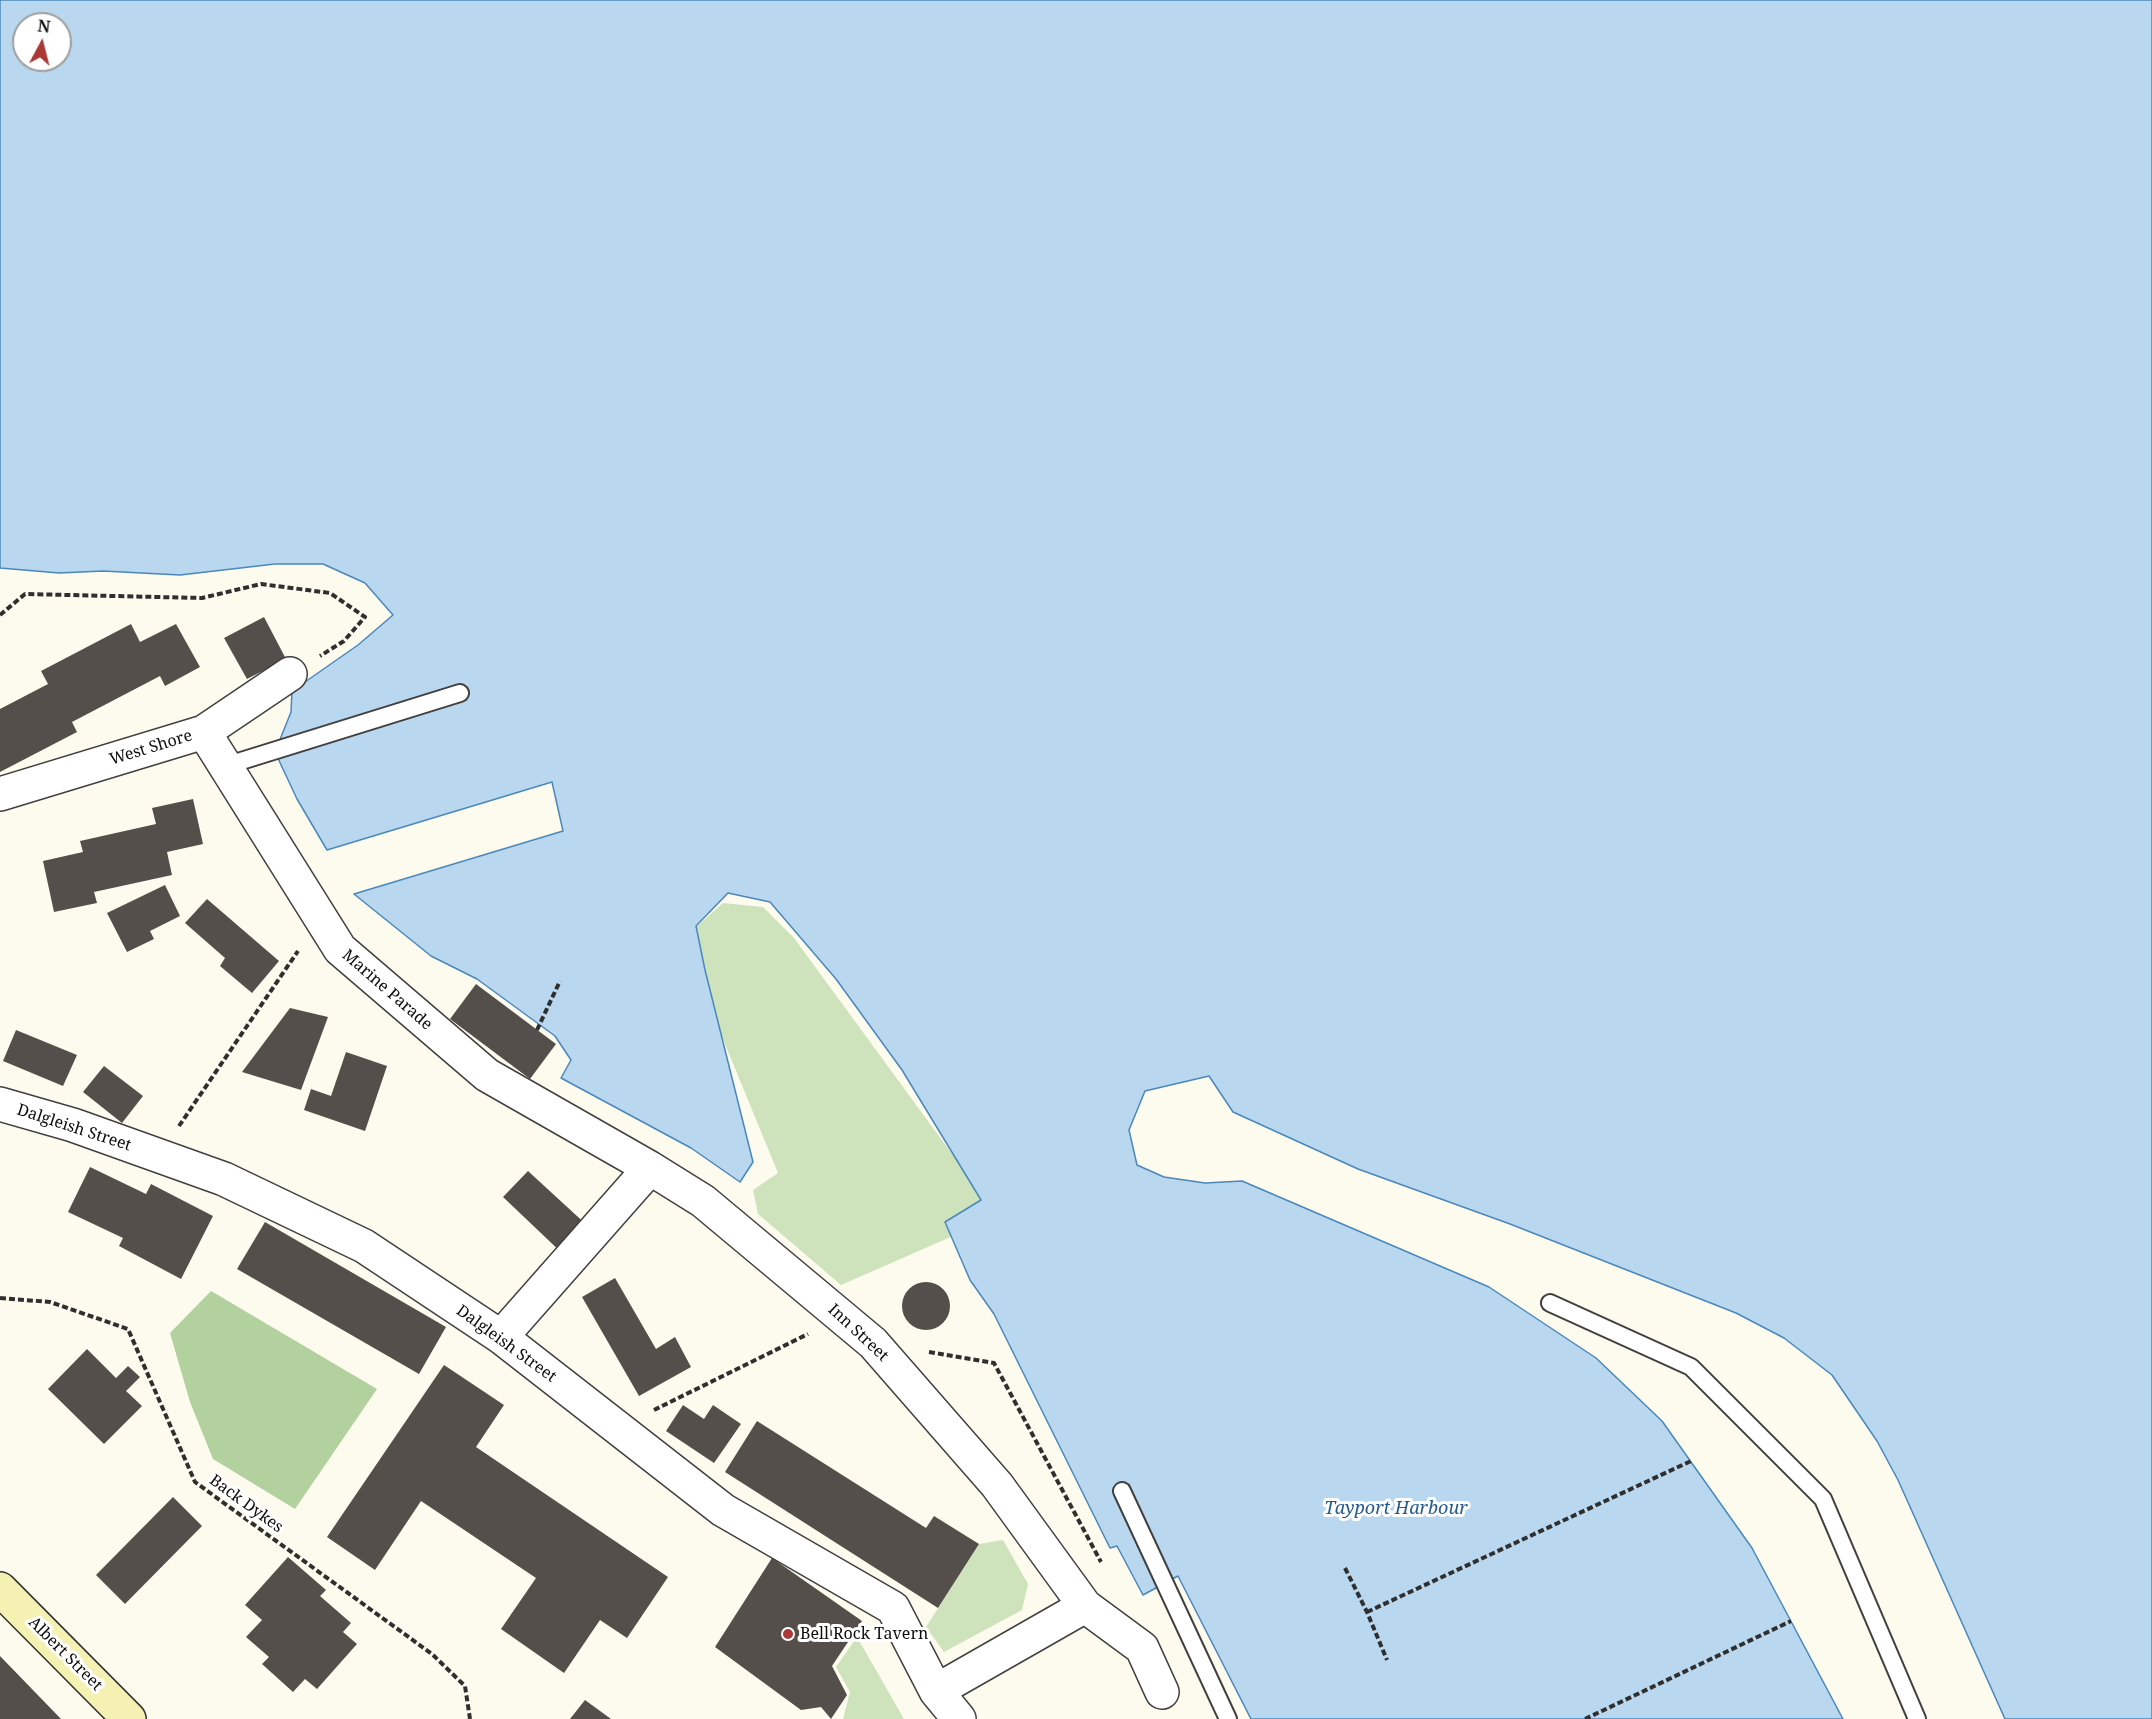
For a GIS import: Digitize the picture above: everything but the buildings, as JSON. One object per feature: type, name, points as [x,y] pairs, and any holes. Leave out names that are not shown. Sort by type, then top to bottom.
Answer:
[{"type":"main road","name":"Albert Street","points":[[0,1590],[129,1719]]},
{"type":"street","name":"West Shore","points":[[0,795],[204,732],[290,674]]},
{"type":"street","name":"Marine Parade","points":[[204,732],[340,950],[487,1075],[650,1168]]},
{"type":"street","name":"Dalgleish Street","points":[[0,1104],[73,1125],[224,1179],[364,1246],[501,1337],[723,1510],[893,1608],[936,1691],[958,1719]]},
{"type":"street","name":"Inn Street","points":[[650,1168],[703,1202],[873,1343],[997,1485],[1085,1606],[1142,1648],[1162,1692]]},
{"type":"street","points":[[501,1337],[650,1168]]},
{"type":"street","points":[[936,1691],[1085,1606]]},
{"type":"lane","points":[[225,766],[460,693]]},
{"type":"lane","points":[[1550,1303],[1691,1367],[1823,1499],[1917,1719]]},
{"type":"lane","points":[[1122,1491],[1228,1719]]},
{"type":"path","points":[[0,615],[25,594],[202,598],[261,584],[330,593],[365,617],[344,641],[290,674]]},
{"type":"path","points":[[159,1156],[321,918]]},
{"type":"path","points":[[537,1030],[560,981]]},
{"type":"path","name":"Back Dykes","points":[[0,1298],[50,1302],[128,1329],[195,1482],[432,1654],[465,1686],[470,1719]]},
{"type":"path","points":[[618,1428],[842,1317]]},
{"type":"path","points":[[1367,1612],[1691,1461]]},
{"type":"path","points":[[1345,1568],[1387,1660]]},
{"type":"path","points":[[1585,1719],[1791,1621]]},
{"type":"green space","points":[[723,903],[763,907],[794,938],[996,1214],[953,1236],[841,1285],[758,1214],[753,1190],[778,1173],[688,954],[696,927]]},
{"type":"green space","points":[[211,1291],[377,1389],[295,1509],[213,1459],[190,1402],[170,1333]]},
{"type":"green space","points":[[1003,1540],[1028,1584],[1022,1610],[944,1652],[926,1627],[979,1544]]},
{"type":"green space","points":[[857,1637],[904,1719],[843,1719],[850,1692],[836,1667]]},
{"type":"water","name":"Tayport Harbour","points":[[0,0],[2152,0],[2152,1719],[2005,1719],[1898,1480],[1877,1441],[1832,1375],[1784,1338],[1736,1313],[1510,1224],[1358,1169],[1233,1112],[1209,1076],[1145,1091],[1129,1130],[1137,1165],[1164,1177],[1205,1183],[1242,1181],[1489,1287],[1596,1358],[1662,1421],[1752,1548],[1843,1719],[1251,1719],[1178,1576],[1143,1595],[1117,1546],[1110,1548],[994,1314],[970,1280],[945,1222],[981,1200],[902,1070],[836,979],[770,902],[728,893],[696,926],[753,1162],[740,1182],[691,1148],[561,1078],[571,1060],[555,1036],[477,979],[431,956],[354,894],[563,831],[552,782],[327,850],[297,799],[275,752],[291,712],[292,691],[358,645],[393,615],[365,583],[323,564],[275,564],[180,575],[103,571],[59,573],[0,568]]},
{"type":"place","name":"Bell Rock Tavern","points":[[788,1634]]}]
